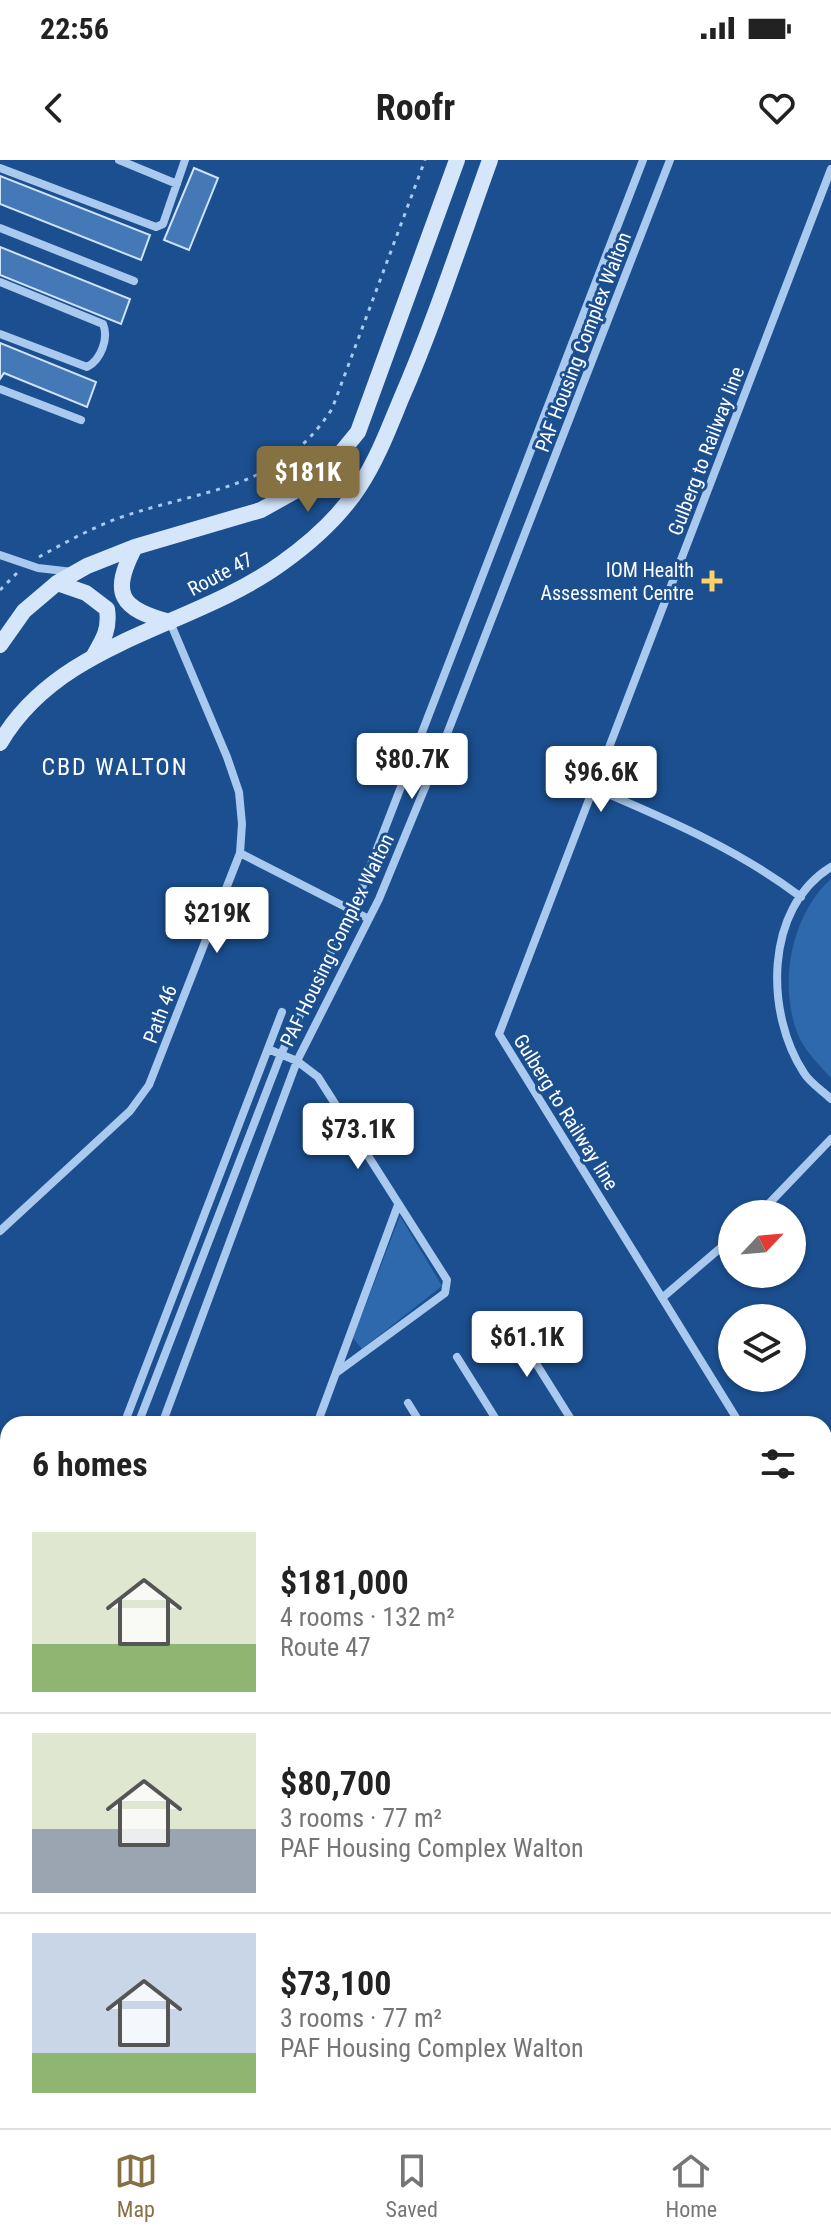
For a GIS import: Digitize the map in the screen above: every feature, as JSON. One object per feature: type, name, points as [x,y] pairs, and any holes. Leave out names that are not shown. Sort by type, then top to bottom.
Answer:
[{"type":"street","points":[[119,160],[177,184]]},
{"type":"street","points":[[0,168],[156,227],[163,224],[185,160]]},
{"type":"street","points":[[0,645],[24,611],[57,583],[77,572],[135,547],[261,510],[322,476],[358,432],[457,160]]},
{"type":"street","name":"Route 47","points":[[0,743],[15,717],[48,686],[93,657],[170,622],[281,564],[332,520],[359,487],[417,363],[490,160]]},
{"type":"street","name":"PAF Housing Complex Walton","points":[[141,1416],[281,1054],[352,908],[643,160]]},
{"type":"street","name":"PAF Housing Complex Walton","points":[[165,1416],[297,1061],[369,919],[451,725],[670,160]]},
{"type":"street","points":[[830,172],[831,192]]},
{"type":"street","name":"Gulberg to Railway line","points":[[735,1416],[499,1034],[830,172]]},
{"type":"street","points":[[0,228],[134,281]]},
{"type":"street","points":[[0,282],[103,324],[106,330],[103,348],[93,365],[87,367],[0,334]]},
{"type":"street","points":[[0,389],[81,420]]},
{"type":"street","points":[[135,547],[120,579],[122,596],[132,608],[170,622]]},
{"type":"street","points":[[0,555],[28,565],[77,572]]},
{"type":"street","points":[[57,583],[86,593],[107,609],[106,636],[93,657]]},
{"type":"street","name":"Path 46","points":[[0,1231],[130,1111],[149,1085],[240,853],[239,792],[170,622]]},
{"type":"street","points":[[594,788],[690,829],[755,863],[801,897]]},
{"type":"street","points":[[240,853],[369,919]]},
{"type":"street","points":[[831,867],[801,897],[784,935],[776,971],[781,1020],[805,1074],[831,1099]]},
{"type":"street","points":[[127,1416],[282,1012]]},
{"type":"street","points":[[268,1049],[297,1061],[318,1077],[447,1280],[448,1289],[336,1373]]},
{"type":"street","points":[[772,1200],[831,1139]]},
{"type":"street","points":[[320,1416],[398,1205]]},
{"type":"street","points":[[662,1298],[718,1250]]},
{"type":"street","points":[[507,1317],[569,1416]]},
{"type":"street","points":[[457,1357],[494,1416]]},
{"type":"street","points":[[408,1403],[416,1416]]},
{"type":"path","points":[[0,590],[28,565],[115,520],[258,477],[296,454],[315,436],[337,398],[425,160]]},
{"type":"shaded area","points":[[831,879],[831,1078],[800,1039],[789,998],[789,976],[797,933],[806,912]]},
{"type":"shaded area","points":[[400,1216],[442,1286],[362,1349],[353,1338]]},
{"type":"building","points":[[194,168],[218,178],[189,250],[164,240]]},
{"type":"building","points":[[0,176],[150,235],[141,260],[0,204]]},
{"type":"building","points":[[0,247],[130,299],[121,324],[0,275]]},
{"type":"building","points":[[0,343],[96,382],[87,407],[4,373],[0,379]]},
{"type":"place","name":"IOM Health Assessment Centre","points":[[712,581]]},
{"type":"district","name":"CBD WALTON","points":[[115,767]]}]
